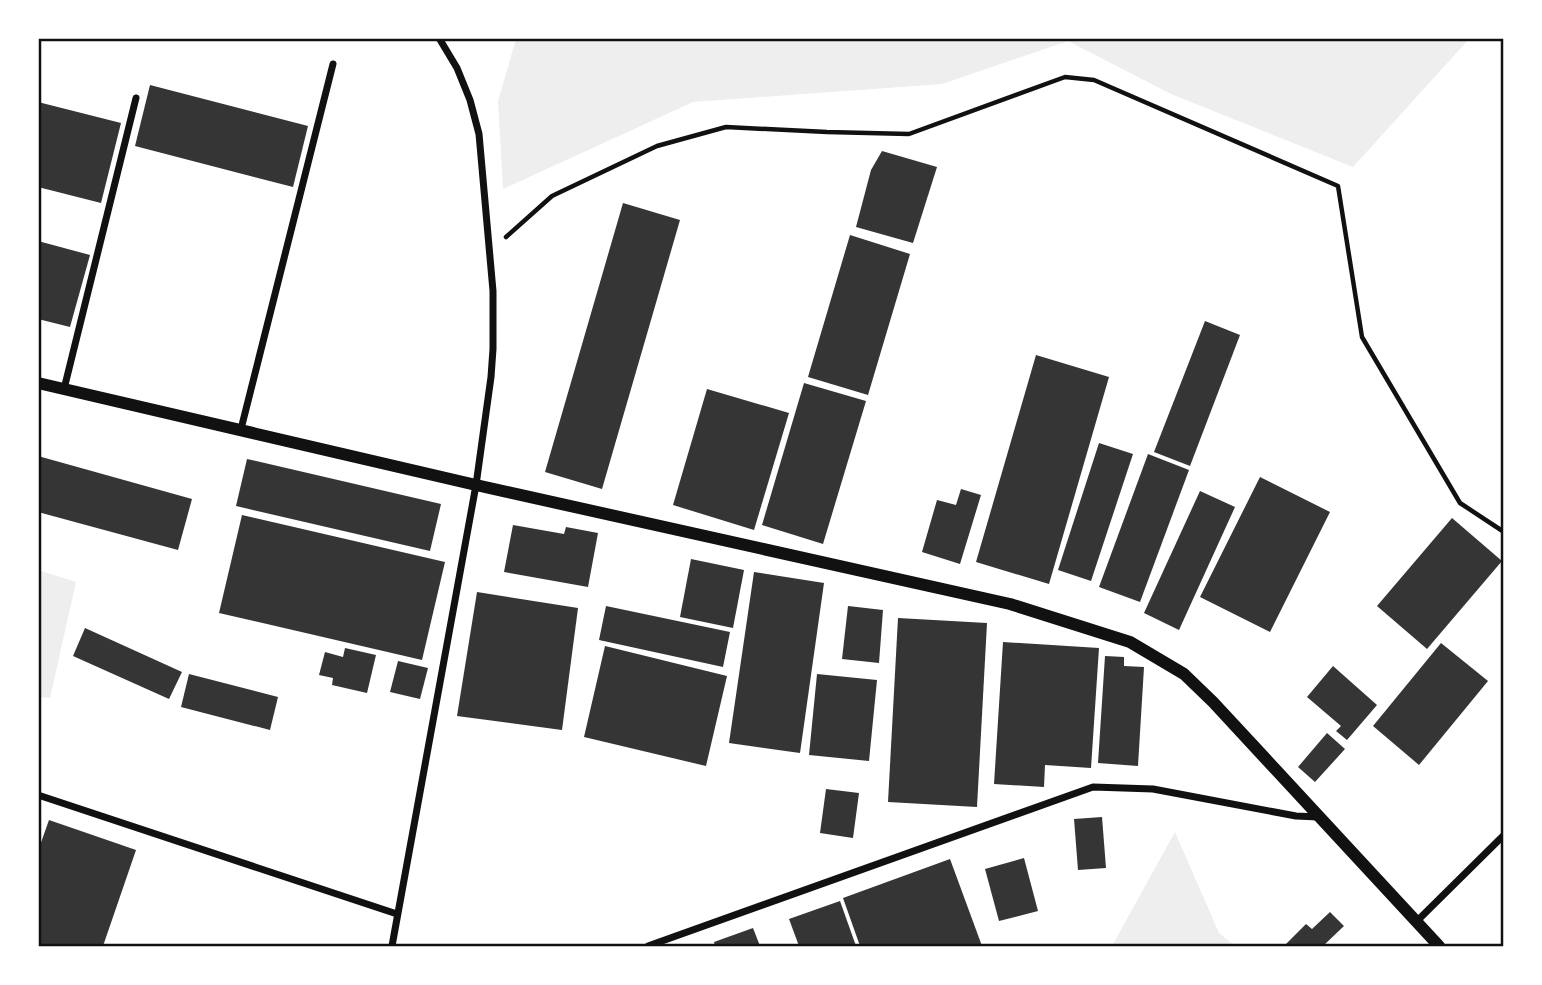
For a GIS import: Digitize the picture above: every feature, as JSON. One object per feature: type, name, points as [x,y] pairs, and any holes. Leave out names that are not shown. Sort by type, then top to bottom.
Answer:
[{"type":"street","points":[[392,947],[476,485],[494,349],[493,291],[479,134],[470,100],[457,68],[439,38]]},
{"type":"street","points":[[241,429],[333,64]]},
{"type":"street","points":[[64,389],[136,98]]},
{"type":"street","points":[[38,383],[476,485],[1010,604],[1130,642],[1184,674],[1439,947]]},
{"type":"street","points":[[648,947],[1093,788],[1153,789],[1296,816],[1318,817]]},
{"type":"street","points":[[38,795],[397,914]]},
{"type":"street","points":[[1416,922],[1503,835]]},
{"type":"path","points":[[490,251],[552,195],[657,146],[726,127],[909,134],[1065,78],[1094,80],[1338,186],[1362,337],[1460,503],[1503,532]]},
{"type":"shaded area","points":[[516,38],[1469,39],[1353,167],[1171,94],[1068,41],[942,84],[693,102],[503,189],[498,101]]},
{"type":"shaded area","points":[[38,570],[76,582],[50,698],[39,697]]},
{"type":"shaded area","points":[[1175,832],[1219,933],[1235,946],[1112,946]]},
{"type":"building","points":[[150,85],[308,126],[293,187],[135,146]]},
{"type":"building","points":[[38,102],[121,123],[101,203],[38,187]]},
{"type":"building","points":[[882,151],[937,167],[913,243],[856,227],[871,170]]},
{"type":"building","points":[[623,203],[680,220],[602,489],[545,472]]},
{"type":"building","points":[[850,235],[910,254],[868,395],[808,377]]},
{"type":"building","points":[[38,241],[90,255],[70,327],[38,319]]},
{"type":"building","points":[[1205,321],[1240,335],[1190,466],[1154,452]]},
{"type":"building","points":[[1036,355],[1109,377],[1049,584],[976,562]]},
{"type":"building","points":[[804,383],[866,401],[823,544],[762,525]]},
{"type":"building","points":[[707,389],[789,413],[754,530],[673,505]]},
{"type":"building","points":[[1099,443],[1133,454],[1091,581],[1058,570]]},
{"type":"building","points":[[1148,454],[1189,470],[1140,602],[1099,587]]},
{"type":"building","points":[[38,456],[192,499],[178,550],[38,512]]},
{"type":"building","points":[[247,459],[441,504],[430,551],[236,506]]},
{"type":"building","points":[[1260,477],[1330,512],[1270,632],[1200,597]]},
{"type":"building","points":[[961,489],[981,495],[960,564],[922,552],[937,500],[956,505]]},
{"type":"building","points":[[1200,491],[1235,507],[1179,630],[1144,613]]},
{"type":"building","points":[[242,515],[445,562],[422,660],[219,613]]},
{"type":"building","points":[[1452,518],[1502,561],[1427,649],[1377,606]]},
{"type":"building","points":[[513,525],[564,534],[566,527],[598,533],[588,587],[504,572]]},
{"type":"building","points":[[691,559],[744,570],[733,628],[680,617]]},
{"type":"building","points":[[754,572],[824,583],[800,753],[729,743]]},
{"type":"building","points":[[477,592],[578,608],[562,730],[457,716]]},
{"type":"building","points":[[606,606],[730,632],[723,667],[599,640]]},
{"type":"building","points":[[848,606],[883,610],[879,663],[842,659]]},
{"type":"building","points":[[898,618],[987,623],[977,807],[888,802]]},
{"type":"building","points":[[85,628],[182,672],[169,699],[73,656]]},
{"type":"building","points":[[1003,642],[1099,648],[1091,768],[1045,765],[1044,787],[994,784]]},
{"type":"building","points":[[1441,643],[1488,681],[1419,765],[1373,726]]},
{"type":"building","points":[[605,646],[727,676],[706,766],[584,737]]},
{"type":"building","points":[[345,648],[376,655],[367,693],[332,685],[333,678],[319,675],[325,652],[343,657]]},
{"type":"building","points":[[1105,656],[1124,657],[1124,666],[1144,667],[1138,766],[1098,763]]},
{"type":"building","points":[[398,661],[428,668],[420,699],[390,692]]},
{"type":"building","points":[[1333,666],[1377,705],[1347,740],[1336,731],[1341,726],[1307,697]]},
{"type":"building","points":[[189,674],[278,697],[270,730],[181,707]]},
{"type":"building","points":[[817,674],[877,680],[869,761],[809,755]]},
{"type":"building","points":[[1327,733],[1345,749],[1315,782],[1298,767]]},
{"type":"building","points":[[826,789],[859,793],[853,838],[820,833]]},
{"type":"building","points":[[1102,817],[1106,868],[1078,870],[1074,819]]},
{"type":"building","points":[[49,820],[136,850],[103,946],[38,946],[38,851]]},
{"type":"building","points":[[1024,858],[1038,911],[999,921],[985,869]]},
{"type":"building","points":[[950,859],[982,946],[860,946],[843,898]]},
{"type":"building","points":[[840,901],[856,946],[799,946],[789,919]]},
{"type":"building","points":[[1330,912],[1344,926],[1323,946],[1284,946],[1306,924],[1312,929]]},
{"type":"building","points":[[753,928],[760,946],[715,946],[714,942]]}]
